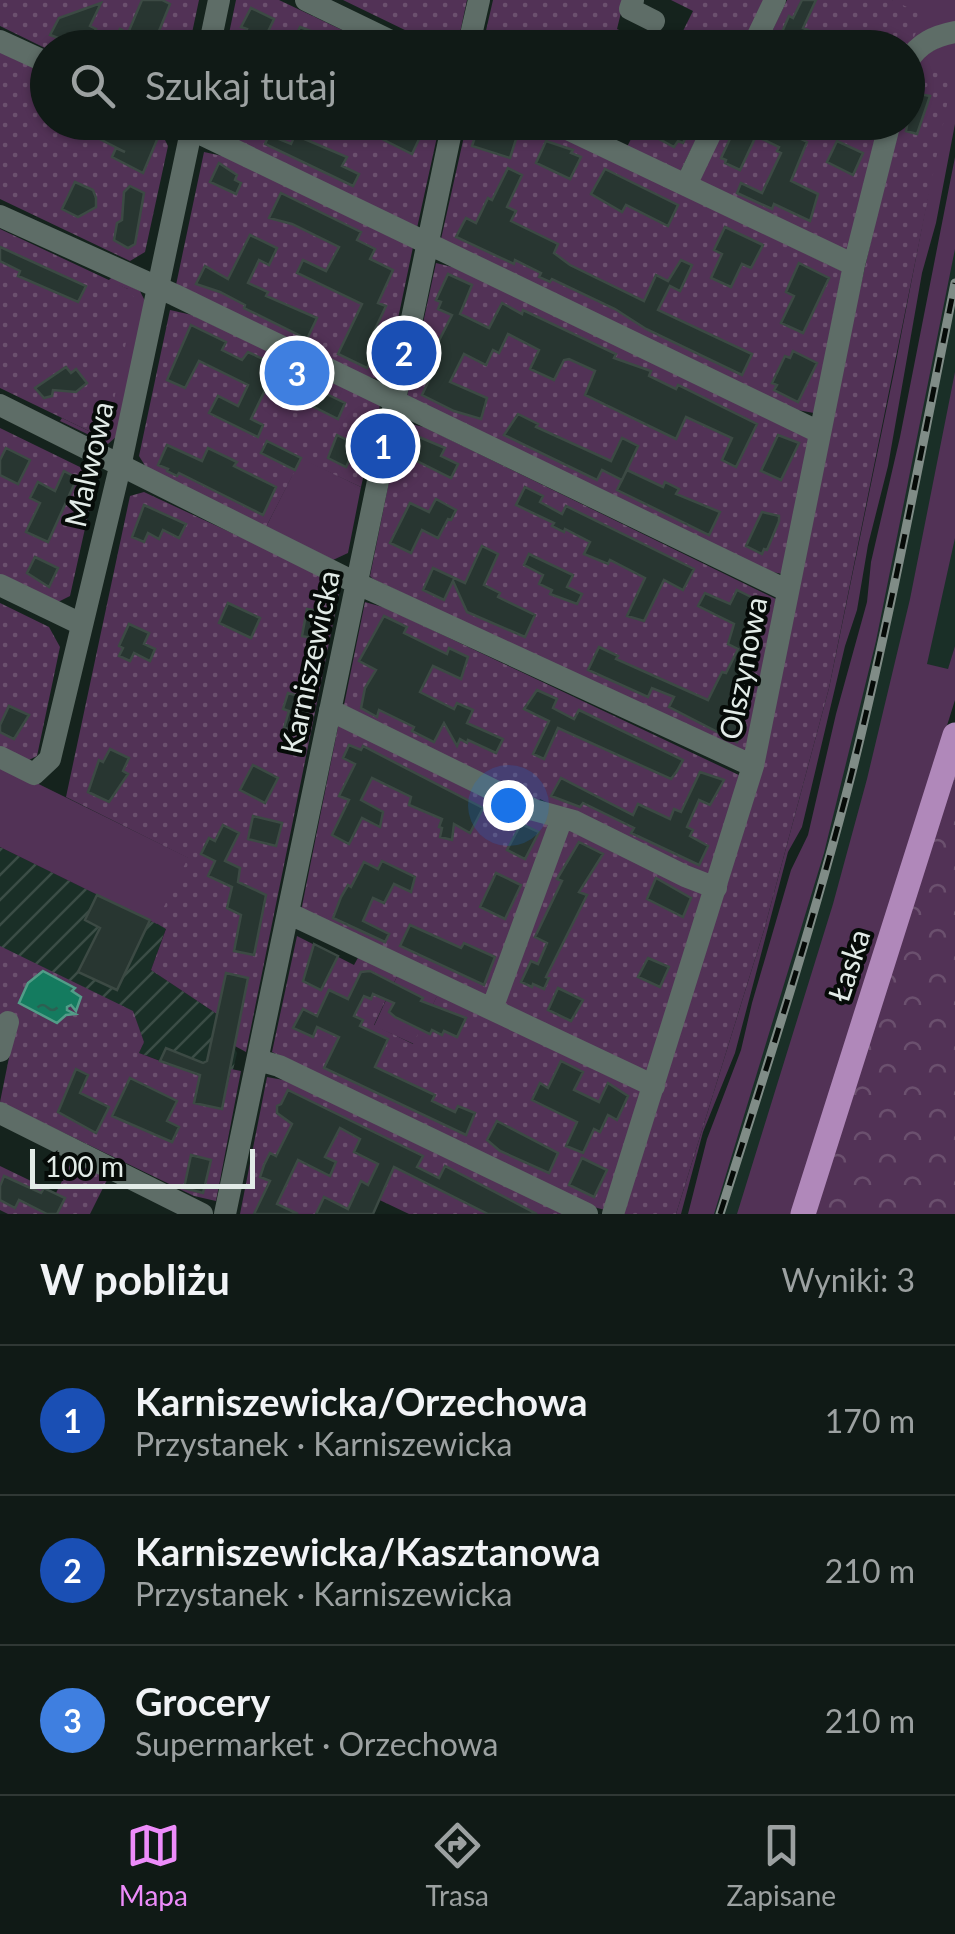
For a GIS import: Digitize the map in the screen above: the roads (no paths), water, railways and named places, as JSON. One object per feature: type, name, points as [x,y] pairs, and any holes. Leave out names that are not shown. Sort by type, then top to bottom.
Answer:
[{"type":"main road","name":"Łaska","points":[[803,1214],[955,735]]},
{"type":"street","points":[[213,30],[219,0]]},
{"type":"street","points":[[306,0],[368,30]]},
{"type":"street","points":[[472,30],[478,0]]},
{"type":"street","points":[[633,0],[630,10],[654,21]]},
{"type":"street","points":[[761,30],[775,0]]},
{"type":"street","points":[[925,42],[955,32]]},
{"type":"street","points":[[0,41],[30,55]]},
{"type":"street","name":"Malwowa","points":[[0,757],[34,774],[50,759],[120,466],[184,140]]},
{"type":"street","points":[[218,140],[820,432]]},
{"type":"street","name":"Karniszewicka","points":[[226,1214],[448,140]]},
{"type":"street","points":[[590,140],[854,265]]},
{"type":"street","points":[[686,186],[708,140]]},
{"type":"street","name":"Olszynowa","points":[[614,1214],[754,766],[854,265],[885,140]]},
{"type":"street","points":[[0,216],[788,591]]},
{"type":"street","points":[[0,405],[356,583],[725,756],[754,766]]},
{"type":"street","points":[[0,585],[81,624]]},
{"type":"street","points":[[330,710],[534,810],[562,818],[716,888]]},
{"type":"street","points":[[492,1009],[562,818]]},
{"type":"street","points":[[288,914],[654,1086]]},
{"type":"street","points":[[0,1051],[8,1022]]},
{"type":"street","points":[[258,1060],[279,1066],[586,1214]]},
{"type":"street","points":[[0,1113],[202,1214]]},
{"type":"water","points":[[43,971],[75,988],[72,991],[81,997],[76,1011],[71,1005],[67,1007],[75,1014],[66,1015],[57,1023],[19,1003],[28,983]]},
{"type":"railway","points":[[720,1214],[806,939],[852,772],[955,283]]},
{"type":"place","name":"Karniszewicka/Kasztanowa","points":[[404,353]]},
{"type":"place","name":"Grocery","points":[[297,373]]},
{"type":"place","name":"Karniszewicka/Orzechowa","points":[[383,446]]}]
